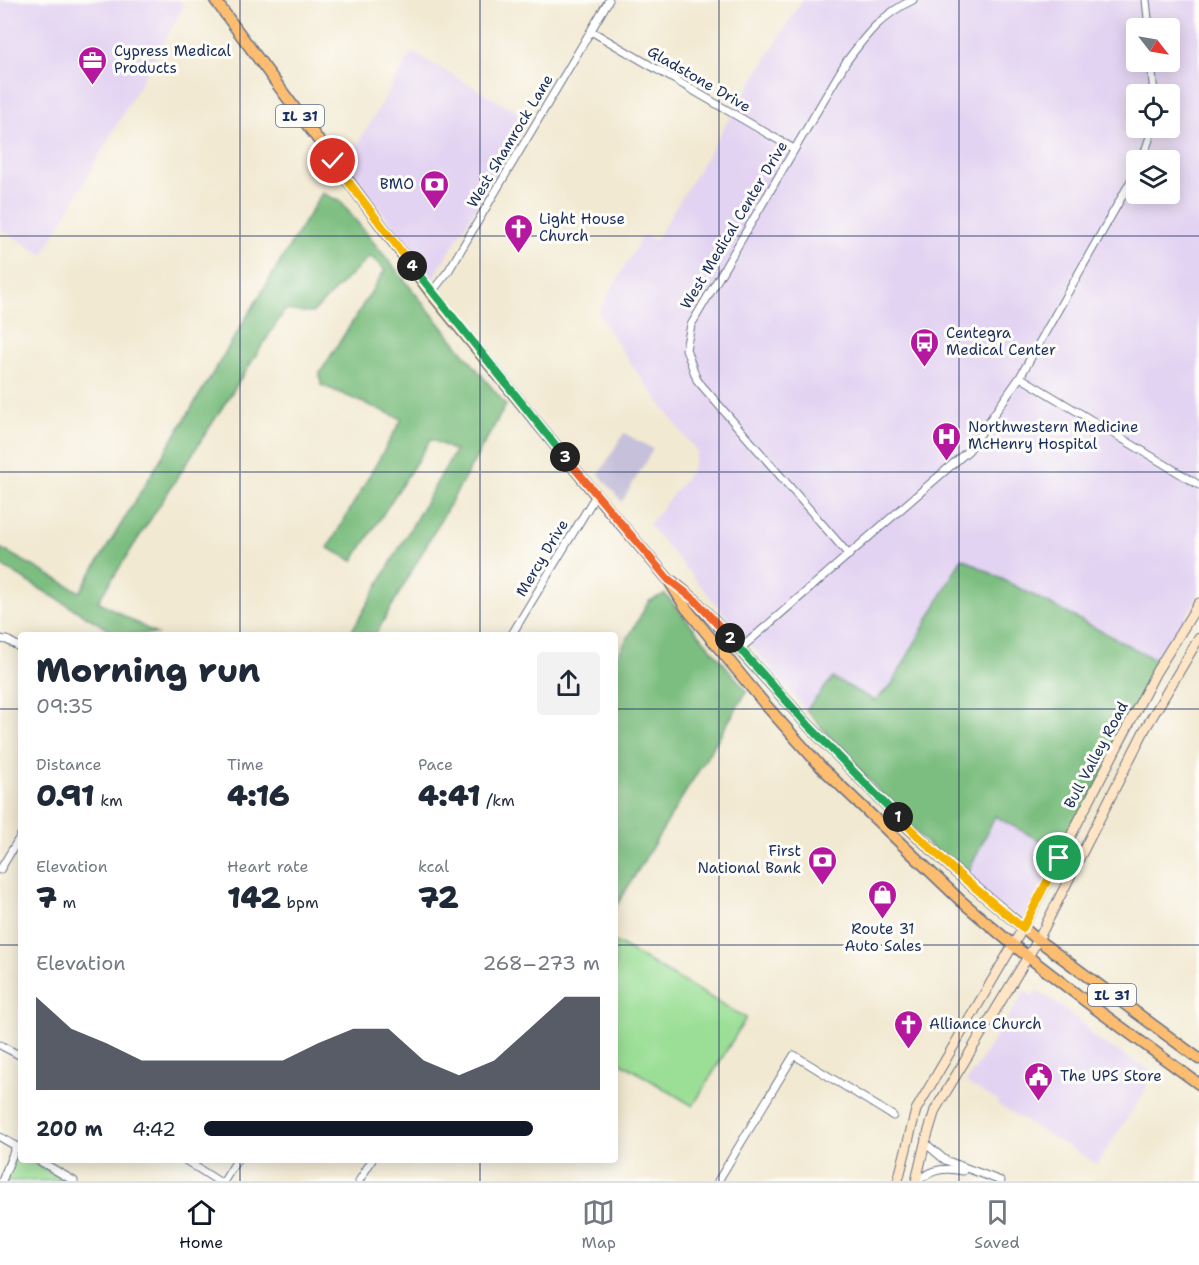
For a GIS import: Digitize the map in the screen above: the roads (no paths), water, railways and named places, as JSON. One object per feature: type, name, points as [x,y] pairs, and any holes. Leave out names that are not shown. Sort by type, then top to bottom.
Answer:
[{"type":"main road","name":"IL 31","points":[[215,0],[432,293],[596,495],[668,579],[686,608],[764,703],[821,767],[960,900],[1013,945],[1199,1084]]},
{"type":"main road","name":"IL 31","points":[[668,579],[695,600],[809,726],[908,827],[955,871],[1038,940],[1199,1059]]},
{"type":"street","name":"West Shamrock Lane","points":[[432,293],[449,270],[609,0]]},
{"type":"street","name":"West Medical Center Drive","points":[[849,555],[697,380],[686,350],[691,324],[846,62],[866,35],[893,9],[913,0]]},
{"type":"street","points":[[1146,0],[1148,18]]},
{"type":"street","name":"Gladstone Drive","points":[[591,31],[794,149]]},
{"type":"street","points":[[740,649],[969,450],[1020,377],[1126,189]]},
{"type":"street","points":[[1020,377],[1199,485]]},
{"type":"street","name":"Mercy Drive","points":[[513,632],[596,495]]},
{"type":"street","name":"Bull Valley Road","points":[[898,1181],[916,1110],[1023,928],[1156,672],[1199,603]]},
{"type":"street","name":"Bull Valley Road","points":[[917,1181],[935,1110],[1029,957],[1145,729],[1199,638]]},
{"type":"street","points":[[0,639],[18,646]]},
{"type":"street","points":[[0,870],[18,840]]},
{"type":"street","points":[[0,1045],[18,1054]]},
{"type":"street","points":[[718,1181],[794,1055],[893,1116]]},
{"type":"street","points":[[0,1137],[18,1148],[2,1181]]},
{"type":"street","points":[[925,1143],[940,1158],[1001,1181]]},
{"type":"street","points":[[43,1163],[74,1181]]},
{"type":"street","points":[[190,1163],[218,1181]]},
{"type":"street","points":[[224,1181],[235,1163]]},
{"type":"street","points":[[359,1181],[370,1163]]},
{"type":"street","points":[[917,1181],[932,1171],[940,1169],[971,1170]]},
{"type":"place","name":"Cypress Medical Products","points":[[93,86]]},
{"type":"place","name":"BMO","points":[[435,210]]},
{"type":"place","name":"Light House Church","points":[[518,254]]},
{"type":"place","name":"Centegra Medical Center","points":[[925,368]]},
{"type":"place","name":"Northwestern Medicine McHenry Hospital","points":[[947,462]]},
{"type":"place","name":"First National Bank","points":[[822,886]]},
{"type":"place","name":"Route 31 Auto Sales","points":[[883,920]]},
{"type":"place","name":"Alliance Church","points":[[908,1050]]},
{"type":"place","name":"The UPS Store","points":[[1039,1102]]}]
